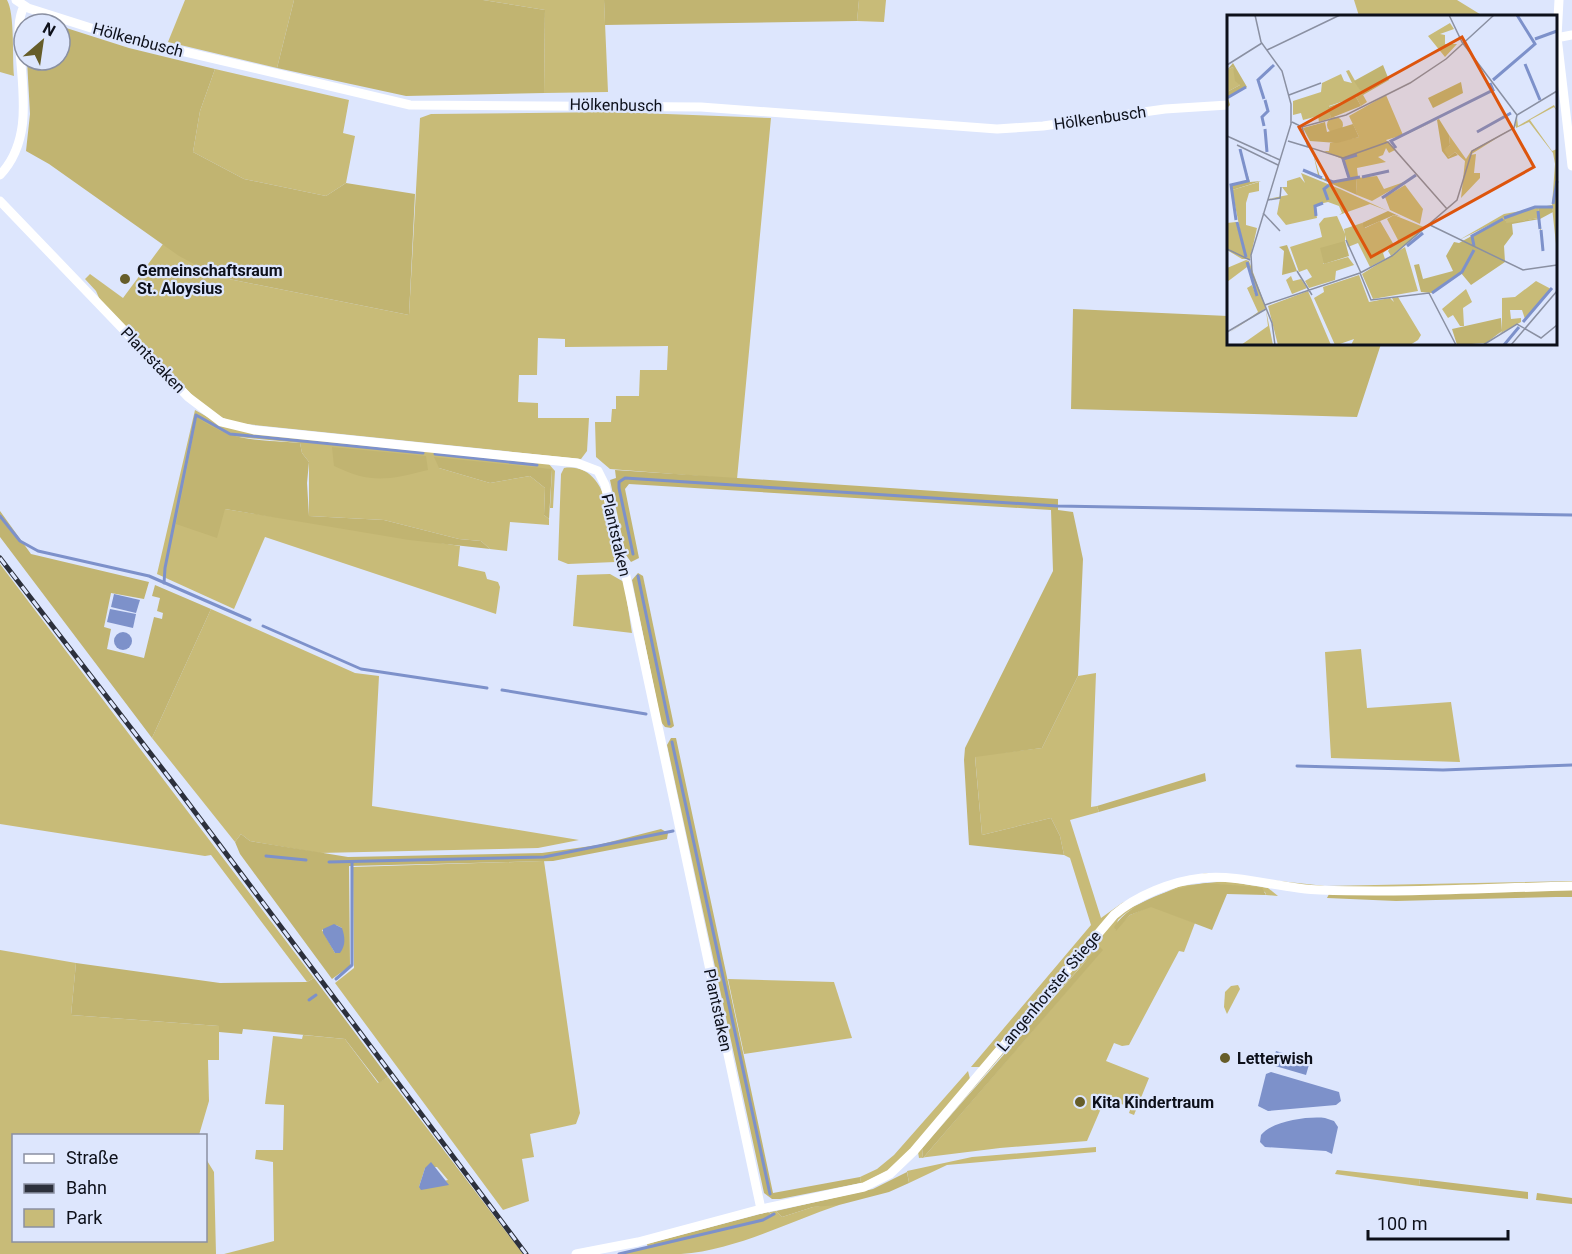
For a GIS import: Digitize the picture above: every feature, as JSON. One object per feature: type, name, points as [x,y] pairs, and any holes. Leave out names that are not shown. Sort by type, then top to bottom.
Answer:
[{"type":"street","points":[[1557,25],[1559,0]]},
{"type":"street","points":[[0,175],[14,156],[22,132],[23,100],[18,24],[20,3]]},
{"type":"street","name":"Hölkenbusch","points":[[20,3],[82,26],[163,48],[420,106],[701,107],[997,129],[1043,126],[1165,108],[1227,105]]},
{"type":"street","points":[[1557,38],[1572,35]]},
{"type":"street","points":[[1557,46],[1572,166]]},
{"type":"street","name":"Plantstaken","points":[[0,201],[193,401],[221,422],[254,430],[577,463],[598,471],[605,485],[622,557],[761,1209]]},
{"type":"street","name":"Langenhorster Stiege","points":[[576,1254],[638,1242],[761,1209],[864,1187],[885,1177],[899,1168],[1121,909],[1147,895],[1182,882],[1209,878],[1329,891],[1572,886]]},
{"type":"green space","points":[[0,0],[7,0],[12,26],[12,72],[14,76],[0,72]]},
{"type":"green space","points":[[185,0],[294,0],[277,68],[168,42]]},
{"type":"green space","points":[[483,0],[604,0],[608,92],[544,93],[545,10]]},
{"type":"green space","points":[[859,0],[886,0],[884,22],[857,21]]},
{"type":"green space","points":[[1354,0],[1457,0],[1481,15],[1359,15]]},
{"type":"green space","points":[[215,69],[349,100],[343,133],[355,136],[346,183],[326,196],[244,179],[193,152],[200,111]]},
{"type":"green space","points":[[615,112],[771,118],[737,479],[610,469],[596,457],[595,422],[611,422],[612,409],[616,409],[616,396],[639,396],[640,370],[667,370],[668,346],[565,347],[565,339],[538,338],[537,375],[519,375],[518,402],[538,403],[538,418],[589,418],[587,451],[581,459],[236,423],[218,416],[200,403],[100,300],[96,291],[85,279],[90,274],[123,298],[163,244],[219,277],[409,315],[420,118],[431,114]]},
{"type":"green space","points":[[195,410],[222,425],[548,463],[555,471],[553,508],[550,508],[552,469],[439,468],[490,483],[530,476],[545,488],[544,515],[549,519],[549,525],[510,522],[507,551],[490,549],[481,541],[459,539],[384,520],[309,516],[309,462],[302,453],[300,443],[229,436],[215,430],[225,509],[460,546],[458,566],[485,572],[487,579],[498,582],[500,587],[496,614],[265,537],[234,609],[157,574]]},
{"type":"green space","points":[[564,468],[579,469],[590,475],[599,486],[609,514],[617,557],[615,562],[568,564],[558,560],[561,474]]},
{"type":"green space","points":[[0,564],[314,978],[307,982],[211,855],[205,856],[0,824]]},
{"type":"green space","points":[[610,574],[624,582],[632,633],[573,626],[577,575]]},
{"type":"green space","points":[[211,609],[355,673],[379,676],[372,806],[579,840],[538,848],[319,853],[250,841],[241,834],[235,842],[152,738]]},
{"type":"green space","points":[[1361,649],[1367,708],[1451,702],[1460,762],[1331,758],[1325,652]]},
{"type":"green space","points":[[1096,673],[1091,807],[1097,806],[1099,812],[1070,820],[1101,918],[1122,903],[1134,898],[1109,915],[981,1067],[971,1067],[1091,925],[1070,858],[1064,855],[1060,836],[1051,818],[982,835],[975,756],[1042,748],[1078,676]]},
{"type":"green space","points":[[544,861],[580,1113],[576,1124],[530,1134],[534,1157],[522,1159],[529,1201],[503,1210],[335,983],[354,968],[353,867]]},
{"type":"green space","points":[[1207,873],[1325,886],[1572,881],[1572,883],[1335,888],[1219,877],[1192,878],[1168,883]]},
{"type":"green space","points":[[1226,881],[1268,888],[1278,896],[1266,895],[1265,892],[1237,886],[1211,885],[1184,888],[1141,904],[1118,920],[1115,930],[1130,915],[1151,906],[1195,923],[1184,952],[1179,951],[1129,1045],[1122,1046],[1114,1043],[1106,1061],[1149,1078],[1134,1115],[1129,1113],[1131,1107],[1105,1099],[1087,1141],[923,1157],[1102,950],[1088,959],[1053,996],[922,1148],[923,1158],[919,1158],[918,1152],[1121,912],[1180,886]]},
{"type":"green space","points":[[0,950],[76,963],[71,1015],[219,1026],[219,1060],[208,1060],[209,1101],[199,1134],[12,1134],[12,1242],[207,1242],[207,1161],[214,1172],[216,1254],[0,1254]]},
{"type":"green space","points":[[728,979],[834,982],[852,1038],[744,1054]]},
{"type":"green space","points":[[1238,985],[1240,989],[1227,1014],[1224,1007],[1225,992],[1231,986]]},
{"type":"green space","points":[[303,1035],[345,1039],[378,1083],[388,1077],[523,1254],[224,1254],[274,1241],[273,1162],[255,1159],[256,1150],[283,1150],[284,1105],[265,1104],[273,1036],[302,1039]],"holes":[[[437,1167],[448,1180],[419,1187],[425,1168]]]},
{"type":"green space","points":[[968,1071],[970,1079],[912,1148],[889,1170],[861,1184],[860,1177],[877,1169],[894,1155]]},
{"type":"green space","points":[[1096,1147],[1096,1152],[947,1165],[909,1183],[907,1171],[972,1157]]},
{"type":"green space","points":[[1337,1170],[1420,1179],[1419,1186],[1335,1174]]},
{"type":"green space","points":[[839,1205],[722,1247],[681,1254],[621,1254],[648,1248],[647,1244],[654,1242],[656,1246],[768,1218],[771,1214],[769,1212],[776,1211],[782,1217],[813,1207]]},
{"type":"shaded area","points":[[294,0],[483,0],[545,10],[544,93],[406,96],[277,68]]},
{"type":"shaded area","points":[[604,0],[859,0],[857,21],[605,25]]},
{"type":"shaded area","points":[[72,30],[129,48],[215,69],[200,111],[193,152],[244,179],[326,196],[346,183],[415,194],[409,315],[219,277],[179,256],[49,164],[26,151],[30,114],[28,72],[72,72]]},
{"type":"shaded area","points":[[1073,309],[1227,316],[1227,345],[1381,345],[1357,417],[1071,409]]},
{"type":"shaded area","points":[[197,417],[234,436],[300,443],[302,453],[309,462],[307,483],[309,516],[384,520],[459,539],[481,541],[490,549],[409,540],[225,509],[217,538],[176,524]]},
{"type":"shaded area","points":[[332,447],[426,456],[428,470],[390,478],[359,476],[334,466]]},
{"type":"shaded area","points":[[434,457],[552,469],[549,519],[544,515],[545,488],[530,476],[490,483],[439,468]]},
{"type":"shaded area","points":[[615,470],[1058,499],[1058,510],[1073,512],[1083,559],[1078,676],[1042,748],[975,757],[982,835],[1051,818],[1060,836],[1064,855],[969,845],[964,760],[965,748],[1053,571],[1051,510],[629,484],[625,489],[639,558],[631,562],[626,555],[610,480],[616,478]]},
{"type":"shaded area","points":[[0,511],[31,554],[149,582],[144,599],[111,593],[104,627],[111,629],[107,649],[144,658],[154,617],[162,619],[163,613],[157,611],[160,598],[152,596],[155,585],[211,609],[152,738],[0,537]]},
{"type":"shaded area","points":[[638,573],[643,576],[674,726],[671,728],[665,727],[661,722],[632,580]]},
{"type":"shaded area","points":[[671,738],[676,738],[773,1193],[860,1177],[861,1183],[780,1199],[772,1199],[764,1193],[667,745]]},
{"type":"shaded area","points":[[1205,773],[1206,781],[1099,812],[1097,806]]},
{"type":"shaded area","points":[[661,829],[668,833],[667,839],[553,861],[349,866],[350,966],[332,979],[240,854],[235,842],[241,834],[250,841],[348,857],[542,853],[598,845]],"holes":[[[336,925],[342,928],[335,953],[322,930]]]},
{"type":"shaded area","points":[[1206,883],[1262,888],[1266,895],[1227,894],[1212,930],[1151,907],[1130,915],[1116,931],[1114,927],[1122,918],[1142,903],[1167,892]]},
{"type":"shaded area","points":[[1572,889],[1572,897],[1396,901],[1327,898],[1329,894]]},
{"type":"shaded area","points":[[1099,946],[1103,950],[923,1158],[922,1148]]},
{"type":"shaded area","points":[[76,963],[220,983],[307,982],[314,978],[388,1077],[379,1083],[345,1039],[243,1029],[242,1034],[219,1032],[219,1026],[71,1015]]},
{"type":"shaded area","points":[[907,1172],[909,1183],[889,1192],[839,1205],[813,1207],[782,1217],[776,1211],[873,1189]]},
{"type":"shaded area","points":[[1420,1179],[1528,1192],[1528,1199],[1419,1186]]},
{"type":"shaded area","points":[[1537,1193],[1572,1198],[1572,1204],[1536,1200]]},
{"type":"shaded area","points":[[768,1212],[771,1214],[768,1218],[654,1245],[654,1242]]},
{"type":"water","points":[[114,594],[140,600],[136,613],[111,607]]},
{"type":"water","points":[[110,609],[136,614],[133,628],[107,622]]},
{"type":"water","points":[[123,632],[129,635],[132,641],[129,647],[123,650],[117,647],[114,641],[117,635]]},
{"type":"water","points":[[334,924],[342,928],[344,935],[344,944],[340,953],[335,953],[323,933],[323,929]]},
{"type":"water","points":[[1276,1051],[1310,1061],[1306,1075],[1272,1065]]},
{"type":"water","points":[[1271,1072],[1339,1092],[1341,1101],[1336,1105],[1268,1111],[1258,1106],[1266,1074]]},
{"type":"water","points":[[1325,1118],[1334,1121],[1338,1127],[1332,1154],[1326,1151],[1265,1147],[1260,1142],[1261,1135],[1273,1126],[1300,1119]]},
{"type":"water","points":[[431,1162],[449,1185],[421,1190],[419,1187],[425,1168]]},
{"type":"waterway","points":[[164,583],[165,568],[196,415],[230,434],[423,453]]},
{"type":"waterway","points":[[435,454],[537,465]]},
{"type":"waterway","points":[[633,554],[619,488],[619,482],[625,478],[1057,506],[1572,515]]},
{"type":"waterway","points":[[0,516],[20,541],[38,551],[149,576],[250,620]]},
{"type":"waterway","points":[[638,576],[669,724]]},
{"type":"waterway","points":[[263,626],[361,669],[487,688]]},
{"type":"waterway","points":[[502,690],[646,714]]},
{"type":"waterway","points":[[672,742],[770,1194]]},
{"type":"waterway","points":[[1297,766],[1443,770],[1572,765]]},
{"type":"waterway","points":[[329,862],[544,857],[673,831]]},
{"type":"waterway","points":[[266,856],[306,860]]},
{"type":"waterway","points":[[336,979],[352,965],[352,863]]},
{"type":"waterway","points":[[309,1000],[316,995]]},
{"type":"waterway","points":[[619,1254],[763,1220],[774,1214]]},
{"type":"railway","points":[[0,558],[174,784],[526,1254]]},
{"type":"place","name":"Gemeinschaftsraum St. Aloysius","points":[[125,279]]},
{"type":"place","name":"Letterwish","points":[[1225,1058]]},
{"type":"place","name":"Kita Kindertraum","points":[[1080,1102]]}]
